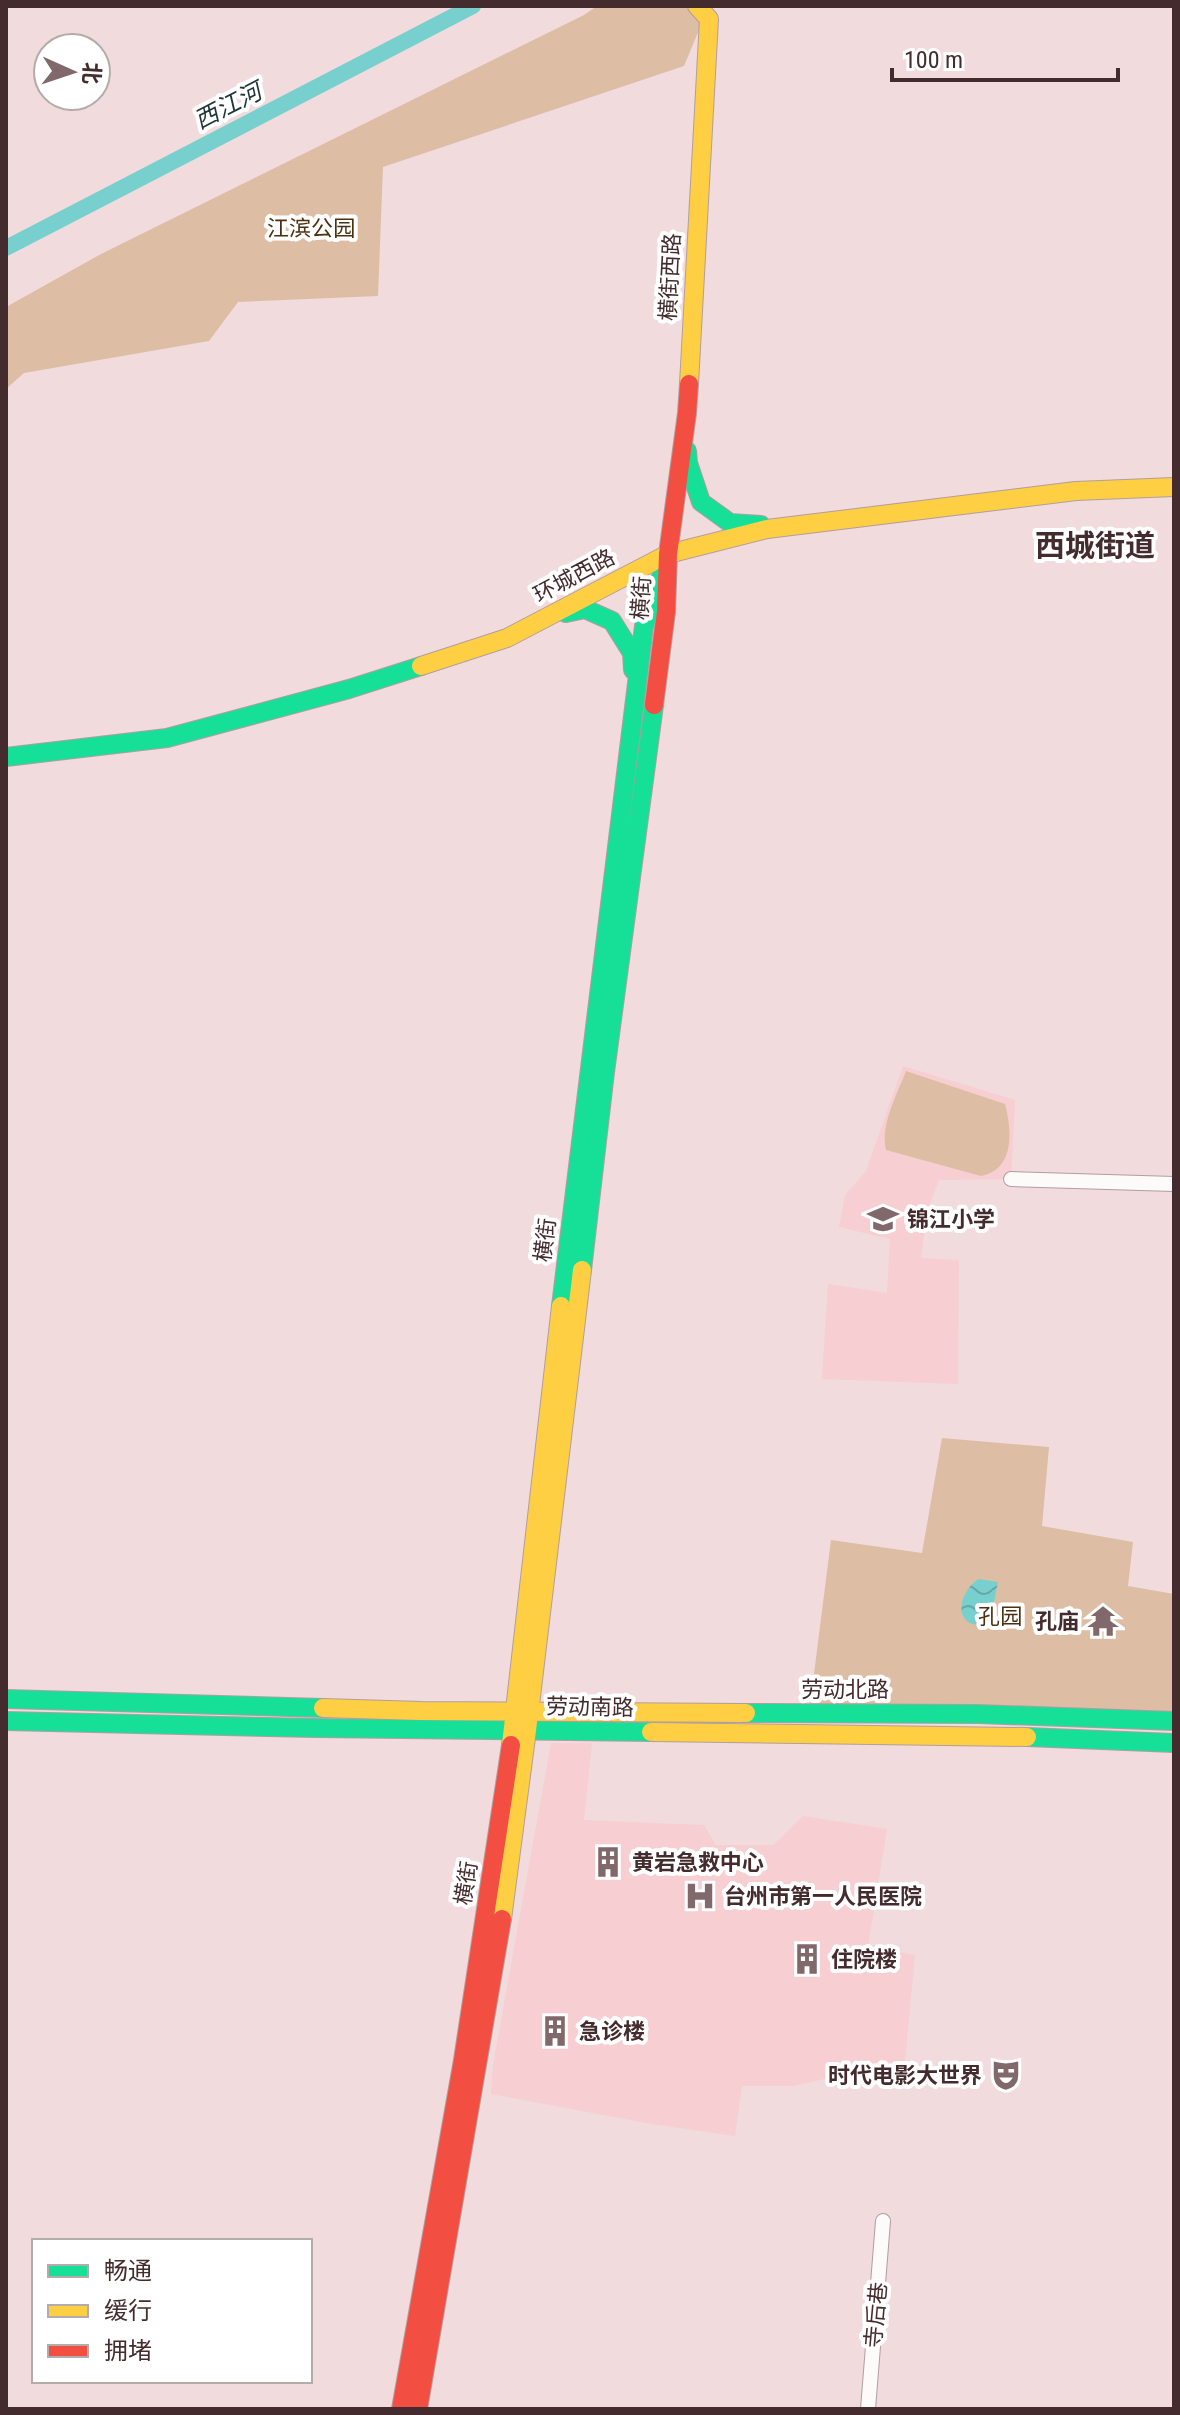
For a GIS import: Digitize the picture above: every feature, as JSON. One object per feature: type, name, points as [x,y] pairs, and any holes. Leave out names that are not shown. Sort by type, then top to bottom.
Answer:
[{"type":"street","name":"横街西路","points":[[668,554],[684,429],[709,19],[697,6]]},
{"type":"street","points":[[684,429],[688,463],[701,502],[730,523],[789,527]]},
{"type":"street","name":"环城西路","points":[[6,757],[167,738],[349,689],[507,638],[668,554],[767,529],[1076,491],[1174,487]]},
{"type":"street","name":"横街","points":[[587,1162],[644,626],[668,554]]},
{"type":"street","name":"横街","points":[[418,2409],[495,1963],[521,1721],[533,1538],[666,612],[668,554]]},
{"type":"street","points":[[546,618],[585,609],[612,621],[632,653],[635,712]]},
{"type":"street","points":[[1011,1179],[1174,1184]]},
{"type":"street","name":"劳动南路","points":[[6,1699],[421,1711],[521,1721]]},
{"type":"street","name":"劳动北路","points":[[521,1721],[978,1714],[1174,1721]]},
{"type":"street","name":"劳动南路","points":[[6,1721],[521,1721],[1174,1743]]},
{"type":"street","name":"横街","points":[[401,2409],[521,1721]]},
{"type":"street","name":"寺后巷","points":[[868,2409],[883,2221]]},
{"type":"shaded area","name":"锦江小学","points":[[903,1066],[1015,1100],[1011,1179],[939,1180],[927,1211],[921,1258],[959,1260],[958,1384],[822,1379],[828,1284],[887,1293],[890,1239],[839,1227],[845,1195],[866,1171]]},
{"type":"shaded area","name":"台州市第一人民医院","points":[[551,1743],[592,1743],[584,1820],[704,1825],[716,1845],[774,1845],[803,1816],[887,1829],[868,1947],[915,1955],[905,2061],[793,2086],[742,2086],[735,2136],[491,2094],[493,2065]]},
{"type":"green space","name":"江滨公园","points":[[597,6],[709,6],[684,66],[383,167],[378,296],[238,302],[209,341],[24,373],[6,389],[6,307],[101,254]]},
{"type":"green space","points":[[906,1071],[1005,1104],[1009,1137],[1000,1166],[981,1176],[886,1150],[887,1120]]},
{"type":"green space","name":"孔园","points":[[942,1438],[1049,1447],[1042,1526],[1133,1542],[1128,1586],[1174,1594],[1174,1721],[809,1713],[831,1540],[922,1553]]},
{"type":"water","points":[[979,1579],[998,1582],[989,1627],[970,1623],[962,1613],[966,1593]]},
{"type":"waterway","name":"西江河","points":[[6,248],[473,6]]},
{"type":"traffic: fast","points":[[687,451],[701,502],[730,523],[761,525]]},
{"type":"traffic: fast","points":[[561,1306],[644,626],[661,577]]},
{"type":"traffic: fast","points":[[566,613],[585,609],[612,621],[632,653],[633,670]]},
{"type":"traffic: fast","points":[[6,757],[167,738],[349,689],[421,666]]},
{"type":"traffic: fast","points":[[582,1270],[654,705]]},
{"type":"traffic: fast","points":[[6,1699],[323,1708]]},
{"type":"traffic: fast","points":[[746,1713],[978,1714],[1174,1721]]},
{"type":"traffic: fast","points":[[6,1721],[651,1732]]},
{"type":"traffic: fast","points":[[1027,1737],[1174,1743]]},
{"type":"traffic: slow","points":[[689,384],[709,19],[697,6]]},
{"type":"traffic: slow","points":[[421,666],[507,638],[668,554],[767,529],[1076,491],[1174,487]]},
{"type":"traffic: slow","points":[[502,1919],[582,1270]]},
{"type":"traffic: slow","points":[[511,1745],[561,1306]]},
{"type":"traffic: slow","points":[[323,1708],[746,1713]]},
{"type":"traffic: slow","points":[[651,1732],[1027,1737]]},
{"type":"traffic: jam","points":[[654,705],[666,612],[668,554],[689,384]]},
{"type":"traffic: jam","points":[[401,2409],[463,2060],[511,1745]]},
{"type":"traffic: jam","points":[[418,2409],[502,1919]]},
{"type":"place","name":"锦江小学","points":[[883,1219]]},
{"type":"place","name":"孔庙","points":[[1103,1621]]},
{"type":"place","name":"黄岩急救中心","points":[[608,1862]]},
{"type":"place","name":"台州市第一人民医院","points":[[700,1896]]},
{"type":"place","name":"住院楼","points":[[807,1959]]},
{"type":"place","name":"急诊楼","points":[[555,2031]]},
{"type":"place","name":"时代电影大世界","points":[[1006,2075]]},
{"type":"district","name":"西城街道","points":[[1095,545]]}]
